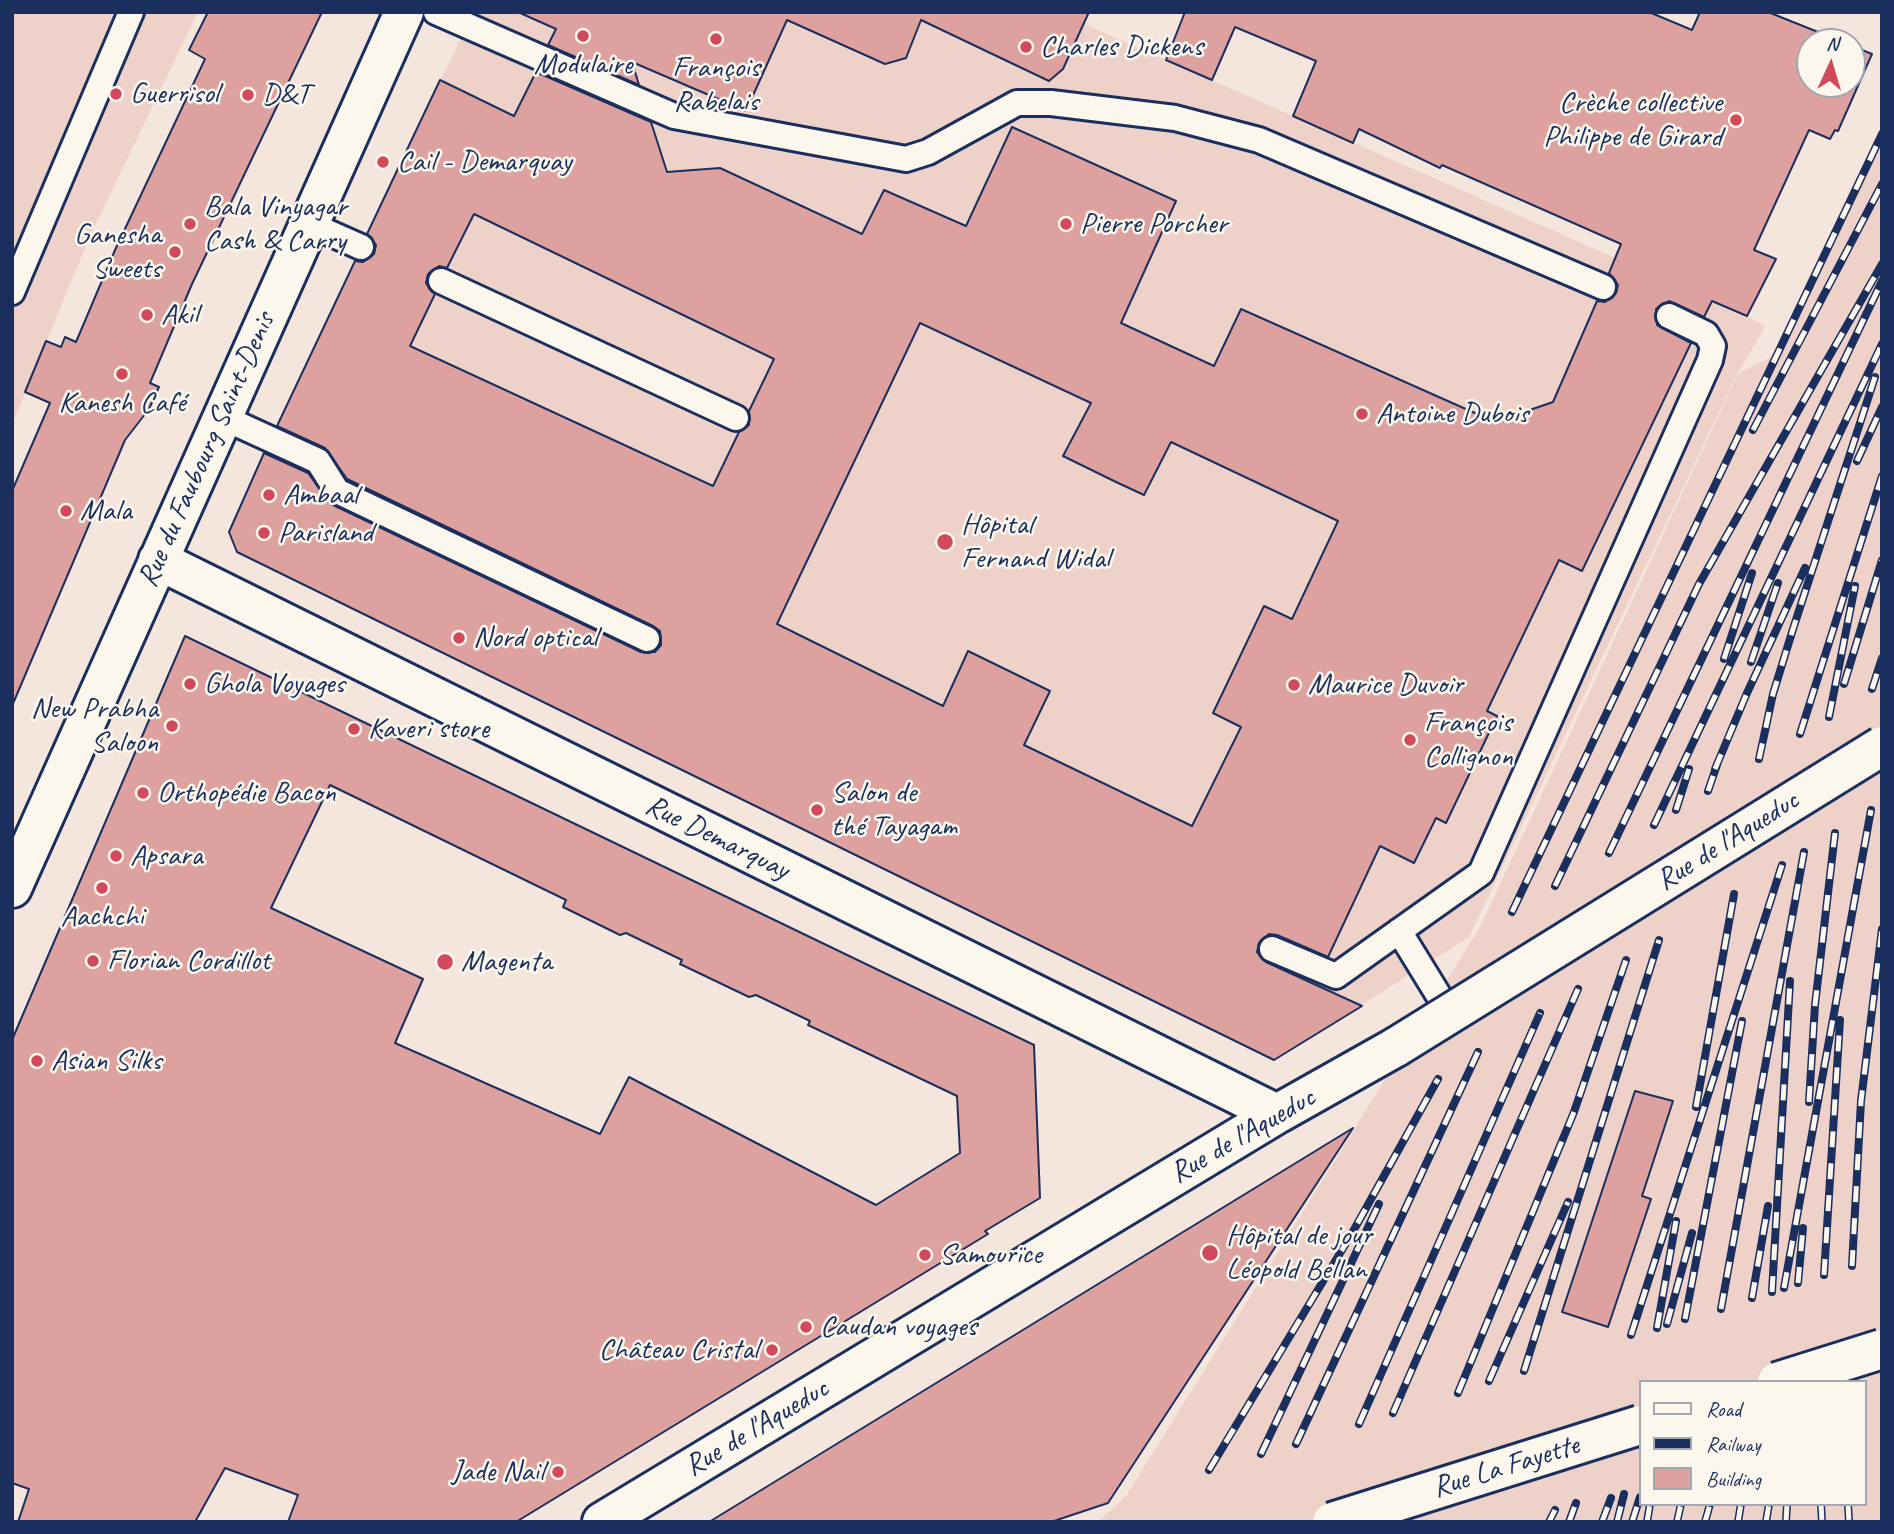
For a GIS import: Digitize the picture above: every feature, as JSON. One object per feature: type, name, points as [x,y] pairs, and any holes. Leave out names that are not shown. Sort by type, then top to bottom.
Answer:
[{"type":"street","name":"Rue du Faubourg Saint-Denis","points":[[12,888],[404,12]]},
{"type":"street","name":"Rue Demarquay","points":[[158,560],[1277,1114]]},
{"type":"street","name":"Rue de l'Aqueduc","points":[[602,1522],[1277,1114],[1396,1047],[1882,746]]},
{"type":"street","points":[[1783,1380],[1882,1349]]},
{"type":"street","name":"Rue La Fayette","points":[[1332,1522],[1638,1426]]},
{"type":"lane","points":[[12,292],[131,12]]},
{"type":"lane","points":[[436,12],[674,116],[906,159],[928,152],[1017,103],[1051,103],[1175,118],[1259,139],[1603,287]]},
{"type":"lane","points":[[309,224],[361,247]]},
{"type":"lane","points":[[441,281],[736,418]]},
{"type":"lane","points":[[1272,948],[1336,976],[1481,873],[1710,360],[1713,346],[1706,334],[1669,316]]},
{"type":"lane","points":[[222,417],[317,461],[337,491],[647,639]]},
{"type":"lane","points":[[1399,931],[1450,1014]]},
{"type":"shaded area","points":[[12,12],[198,12],[90,236],[12,425]]},
{"type":"shaded area","name":"Hôpital Fernand Widal","points":[[473,12],[1057,12],[1747,316],[1765,327],[1737,374],[1469,937],[1274,1060],[237,552],[229,532]]},
{"type":"shaded area","points":[[1882,125],[1882,1522],[1098,1522],[1126,1496],[1480,927],[1738,374],[1782,351]]},
{"type":"building","points":[[208,12],[322,12],[192,284],[150,383],[159,387],[149,409],[125,440],[12,706],[12,491],[50,403],[25,392],[46,341],[61,347],[65,337],[76,342],[115,250],[205,59],[189,50]]},
{"type":"building","points":[[518,12],[1089,12],[1063,69],[1049,81],[921,20],[906,58],[885,64],[787,20],[746,111],[632,62],[639,85],[548,45],[556,29]]},
{"type":"building","points":[[1185,12],[1649,12],[1692,30],[1700,12],[1768,12],[1808,28],[1796,28],[1796,98],[1853,98],[1838,131],[1835,130],[1830,139],[1809,130],[1754,250],[1776,259],[1747,316],[1712,301],[1704,317],[1669,301],[1656,309],[1657,325],[1691,343],[1582,571],[1559,560],[1487,711],[1497,716],[1446,823],[1436,818],[1414,863],[1380,846],[1328,957],[1277,935],[1269,934],[1259,943],[1257,952],[1266,962],[1362,1006],[1274,1060],[237,552],[229,532],[264,453],[308,473],[331,504],[641,652],[655,652],[661,645],[660,631],[653,626],[347,479],[325,448],[277,426],[355,261],[363,262],[374,254],[376,245],[367,234],[440,80],[514,116],[536,72],[651,122],[667,172],[720,168],[862,234],[884,190],[966,226],[1012,127],[1176,201],[1121,323],[1214,366],[1241,309],[1495,422],[1553,402],[1597,301],[1605,302],[1616,293],[1618,285],[1609,273],[1621,244],[1442,165],[1440,168],[1359,129],[1353,143],[1293,116],[1316,61],[1235,27],[1212,80],[1166,60]],"holes":[[[474,214],[774,359],[749,411],[749,425],[739,432],[713,486],[410,346],[435,294],[426,283],[428,274],[439,266],[447,268]],[[920,323],[1091,403],[1063,456],[1116,482],[1144,495],[1171,442],[1338,521],[1292,619],[1264,606],[1213,713],[1241,727],[1192,826],[1024,745],[1050,691],[968,651],[943,706],[777,624]]]},
{"type":"building","points":[[1866,52],[1872,54],[1866,68]]},
{"type":"building","points":[[185,636],[1034,1045],[1040,1198],[985,1231],[988,1234],[516,1522],[288,1522],[298,1495],[225,1468],[195,1522],[18,1522],[29,1489],[12,1483],[12,1040]],"holes":[[[330,785],[566,900],[563,907],[620,935],[626,933],[682,960],[680,964],[749,997],[756,995],[810,1021],[808,1025],[957,1096],[960,1153],[876,1205],[629,1077],[600,1134],[395,1043],[423,979],[271,908]]]},
{"type":"building","points":[[1635,1091],[1673,1101],[1642,1196],[1651,1199],[1608,1327],[1562,1312]]},
{"type":"building","points":[[1353,1128],[1108,1503],[1051,1522],[709,1522]]},
{"type":"railway","points":[[1512,912],[1882,134]]},
{"type":"railway","points":[[1753,430],[1882,184]]},
{"type":"railway","points":[[1555,886],[1699,584],[1882,264]]},
{"type":"railway","points":[[1609,853],[1882,281]]},
{"type":"railway","points":[[1654,825],[1882,344]]},
{"type":"railway","points":[[1759,759],[1773,694],[1875,377]]},
{"type":"railway","points":[[1857,461],[1882,407]]},
{"type":"railway","points":[[1800,734],[1882,476]]},
{"type":"railway","points":[[1844,684],[1882,560]]},
{"type":"railway","points":[[1715,769],[1805,568]]},
{"type":"railway","points":[[1724,659],[1752,573]]},
{"type":"railway","points":[[1751,662],[1778,583]]},
{"type":"railway","points":[[1829,717],[1855,586]]},
{"type":"railway","points":[[1872,689],[1882,658]]},
{"type":"railway","points":[[1708,791],[1718,762]]},
{"type":"railway","points":[[1676,810],[1689,769]]},
{"type":"railway","points":[[1784,1288],[1871,810]]},
{"type":"railway","points":[[1809,1102],[1815,1005],[1835,833]]},
{"type":"railway","points":[[1721,1309],[1804,852]]},
{"type":"railway","points":[[1631,1335],[1782,865]]},
{"type":"railway","points":[[1696,1107],[1734,894]]},
{"type":"railway","points":[[1852,1266],[1861,1101],[1882,929]]},
{"type":"railway","points":[[1524,1371],[1659,940]]},
{"type":"railway","points":[[1458,1393],[1574,1112],[1626,960]]},
{"type":"railway","points":[[1772,1292],[1790,981]]},
{"type":"railway","points":[[1393,1413],[1578,989]]},
{"type":"railway","points":[[1359,1424],[1540,1013]]},
{"type":"railway","points":[[1824,1275],[1840,1020]]},
{"type":"railway","points":[[1685,1319],[1742,1021]]},
{"type":"railway","points":[[1296,1444],[1478,1052]]},
{"type":"railway","points":[[1209,1470],[1351,1235],[1438,1079]]},
{"type":"railway","points":[[1489,1381],[1568,1202]]},
{"type":"railway","points":[[1261,1454],[1379,1204]]},
{"type":"railway","points":[[1752,1298],[1768,1206]]},
{"type":"railway","points":[[1657,1328],[1676,1221]]},
{"type":"railway","points":[[1798,1283],[1803,1228]]},
{"type":"railway","points":[[1667,1324],[1692,1233]]},
{"type":"railway","points":[[1617,1522],[1624,1494]]},
{"type":"railway","points":[[1602,1522],[1611,1498]]},
{"type":"railway","points":[[1569,1522],[1576,1503]]},
{"type":"railway","points":[[1632,1522],[1638,1503]]},
{"type":"railway","points":[[1647,1522],[1650,1506]]},
{"type":"railway","points":[[1677,1522],[1681,1506]]},
{"type":"railway","points":[[1705,1522],[1709,1506]]},
{"type":"railway","points":[[1738,1522],[1741,1506]]},
{"type":"railway","points":[[1766,1522],[1769,1506]]},
{"type":"railway","points":[[1786,1522],[1787,1506]]},
{"type":"railway","points":[[1821,1506],[1822,1522]]},
{"type":"railway","points":[[1848,1506],[1849,1522]]},
{"type":"railway","points":[[1549,1522],[1555,1510]]},
{"type":"place","name":"Modulaire","points":[[583,36]]},
{"type":"place","name":"François Rabelais","points":[[716,39]]},
{"type":"place","name":"Charles Dickens","points":[[1026,47]]},
{"type":"place","name":"Guerrisol","points":[[116,94]]},
{"type":"place","name":"D&T","points":[[248,95]]},
{"type":"place","name":"Crèche collective Philippe de Girard","points":[[1736,120]]},
{"type":"place","name":"Cail - Demarquay","points":[[383,162]]},
{"type":"place","name":"Bala Vinyagar Cash & Carry","points":[[190,224]]},
{"type":"place","name":"Pierre Porcher","points":[[1066,224]]},
{"type":"place","name":"Ganesha Sweets","points":[[175,252]]},
{"type":"place","name":"Akil","points":[[147,315]]},
{"type":"place","name":"Kanesh Café","points":[[122,374]]},
{"type":"place","name":"Antoine Dubois","points":[[1362,414]]},
{"type":"place","name":"Ambaal","points":[[269,495]]},
{"type":"place","name":"Mala","points":[[66,511]]},
{"type":"place","name":"Parisland","points":[[264,533]]},
{"type":"place","name":"Hôpital Fernand Widal","points":[[945,542]]},
{"type":"place","name":"Nord optical","points":[[459,638]]},
{"type":"place","name":"Ghola Voyages","points":[[190,684]]},
{"type":"place","name":"Maurice Duvoir","points":[[1294,685]]},
{"type":"place","name":"New Prabha Saloon","points":[[172,726]]},
{"type":"place","name":"Kaveri store","points":[[354,729]]},
{"type":"place","name":"François Collignon","points":[[1410,740]]},
{"type":"place","name":"Orthopédie Bacon","points":[[143,793]]},
{"type":"place","name":"Salon de thé Tayagam","points":[[817,810]]},
{"type":"place","name":"Apsara","points":[[116,856]]},
{"type":"place","name":"Aachchi","points":[[102,888]]},
{"type":"place","name":"Florian Cordillot","points":[[93,961]]},
{"type":"place","name":"Magenta","points":[[445,962]]},
{"type":"place","name":"Asian Silks","points":[[37,1061]]},
{"type":"place","name":"Hôpital de jour Léopold Bellan","points":[[1210,1253]]},
{"type":"place","name":"Samourïce","points":[[925,1255]]},
{"type":"place","name":"Caudan voyages","points":[[806,1327]]},
{"type":"place","name":"Château Cristal","points":[[772,1350]]},
{"type":"place","name":"Jade Nail","points":[[558,1472]]}]
